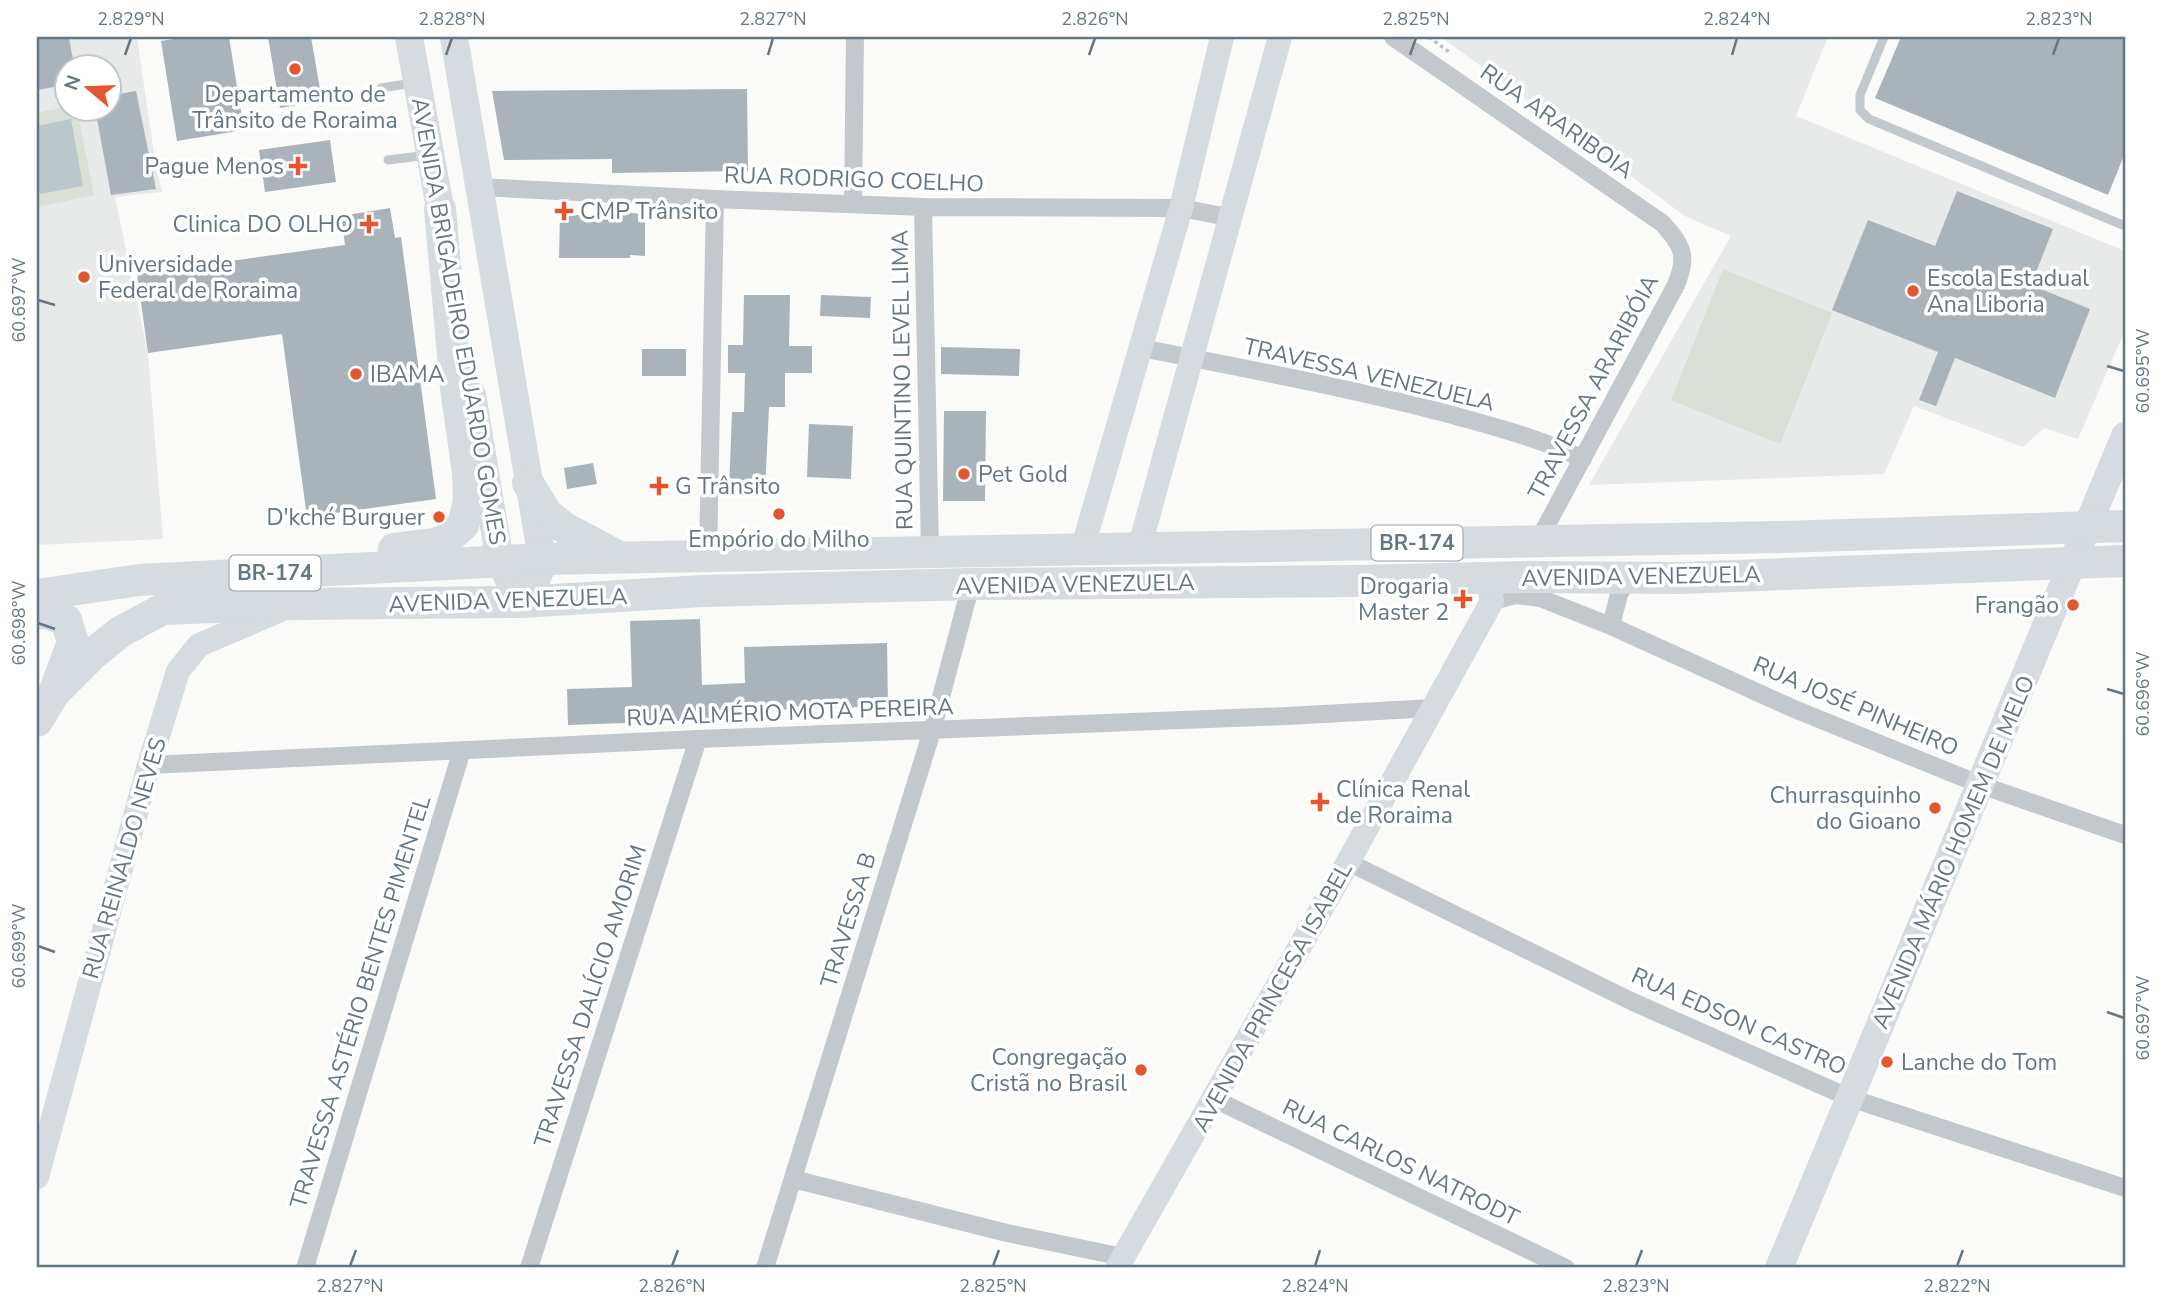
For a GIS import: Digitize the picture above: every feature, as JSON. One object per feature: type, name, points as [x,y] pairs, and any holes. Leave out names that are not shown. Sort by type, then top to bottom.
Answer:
[{"type":"highway","points":[[139,580],[435,544],[447,539],[463,525],[470,491],[456,388],[440,209]]},
{"type":"highway","points":[[528,483],[547,514],[622,558]]},
{"type":"highway","name":"AVENIDA VENEZUELA","points":[[37,595],[139,580],[542,559],[1769,537],[2125,526]]},
{"type":"highway","points":[[1766,575],[1789,567],[1799,553],[1796,542],[1769,537]]},
{"type":"highway","points":[[1356,581],[1343,572],[1342,562],[1348,551],[1368,544]]},
{"type":"highway","name":"AVENIDA VENEZUELA","points":[[54,693],[93,654],[120,632],[163,609],[293,604],[523,601],[703,591],[971,584],[1356,581],[1485,589],[1629,578],[2125,561]]},
{"type":"highway","name":"BR-174","points":[[37,613],[48,612],[66,620],[73,642],[54,693],[37,721]]},
{"type":"main road","name":"AVENIDA BRIGADEIRO EDUARDO GOMES","points":[[409,37],[500,562],[523,601],[540,571],[542,559],[454,37]]},
{"type":"main road","name":"AVENIDA MÁRIO HOMEM DE MELO","points":[[1779,1268],[2125,436]]},
{"type":"street","points":[[853,204],[855,37]]},
{"type":"street","points":[[1082,550],[1181,208],[1222,37]]},
{"type":"street","points":[[1139,549],[1228,217],[1280,37]]},
{"type":"street","name":"RUA ARARIBOIA","points":[[1392,37],[1662,223],[1678,240],[1683,254]]},
{"type":"street","name":"RUA RODRIGO COELHO","points":[[479,187],[853,204],[1181,208],[1228,217]]},
{"type":"street","points":[[708,557],[715,199]]},
{"type":"street","name":"RUA QUINTINO LEVEL LIMA","points":[[923,206],[930,553]]},
{"type":"street","name":"TRAVESSA ARARIBÓIA","points":[[1538,541],[1676,285],[1683,268],[1683,254]]},
{"type":"street","name":"TRAVESSA VENEZUELA","points":[[1141,348],[1405,403],[1474,421],[1583,458]]},
{"type":"street","points":[[1611,626],[1619,594],[1629,578]]},
{"type":"street","name":"TRAVESSA B","points":[[765,1268],[932,731],[971,584]]},
{"type":"street","name":"RUA JOSÉ PINHEIRO","points":[[1485,589],[1540,598],[1611,626],[1791,708],[1981,785],[2125,835]]},
{"type":"street","name":"AVENIDA PRINCESA ISABEL","points":[[1120,1263],[1433,708],[1485,589]]},
{"type":"street","name":"RUA REINALDO NEVES","points":[[37,1177],[149,765],[178,671],[199,645],[293,604]]},
{"type":"street","name":"RUA ALMÉRIO MOTA PEREIRA","points":[[149,765],[1433,708]]},
{"type":"street","name":"TRAVESSA DALÍCIO AMORIM","points":[[529,1268],[698,739]]},
{"type":"street","name":"TRAVESSA ASTÉRIO BENTES PIMENTEL","points":[[305,1268],[462,750]]},
{"type":"street","name":"RUA EDSON CASTRO","points":[[1348,862],[1633,1002],[1850,1098],[2125,1188]]},
{"type":"street","name":"RUA CARLOS NATRODT","points":[[1214,1100],[1566,1268]]},
{"type":"street","points":[[793,1179],[1120,1263]]},
{"type":"lane","points":[[1884,37],[1860,95],[1860,110],[1869,119],[2125,226]]},
{"type":"lane","points":[[381,88],[417,82]]},
{"type":"lane","points":[[388,160],[431,155]]},
{"type":"path","points":[[1429,37],[1459,59]]},
{"type":"shaded area","name":"Universidade Federal de Roraima","points":[[37,37],[137,37],[162,192],[115,197],[148,353],[163,539],[37,545]]},
{"type":"shaded area","name":"Escola Estadual Ana Liboria","points":[[1441,37],[1828,37],[1796,116],[2125,251],[2125,330],[2078,439],[2044,428],[2023,447],[1914,406],[1884,474],[1589,485],[1731,236],[1685,216]]},
{"type":"shaded area","points":[[52,110],[52,122],[80,122],[94,195],[37,207],[37,113]]},
{"type":"shaded area","points":[[72,122],[83,186],[40,194],[37,180],[37,126]]},
{"type":"shaded area","points":[[1723,269],[1832,313],[1780,444],[1671,400]]},
{"type":"building","points":[[37,37],[69,37],[72,52],[52,52],[52,87],[37,90]]},
{"type":"building","points":[[186,37],[229,37],[244,130],[177,141],[161,41]]},
{"type":"building","name":"Departamento de Trânsito de Roraima","points":[[268,37],[311,37],[322,101],[280,108]]},
{"type":"building","points":[[1901,37],[2125,37],[2125,153],[2108,195],[1875,98]]},
{"type":"building","points":[[747,89],[748,171],[612,173],[612,159],[504,160],[492,91]]},
{"type":"building","points":[[136,91],[156,189],[111,195],[98,122],[122,122],[122,94]]},
{"type":"building","points":[[391,113],[394,128],[377,131],[375,116]]},
{"type":"building","name":"Pague Menos","points":[[330,140],[336,182],[265,192],[259,150]]},
{"type":"building","points":[[1957,191],[2053,229],[2031,285],[2090,309],[2055,398],[1955,358],[1936,406],[1919,400],[1938,352],[1832,310],[1868,220],[1935,246]]},
{"type":"building","points":[[390,208],[395,238],[401,237],[436,499],[307,517],[282,334],[148,353],[137,274],[345,245],[341,216]]},
{"type":"building","points":[[602,211],[645,214],[645,256],[559,258],[560,215],[602,215]]},
{"type":"building","points":[[744,295],[790,295],[789,346],[812,346],[812,373],[785,373],[785,407],[769,407],[765,491],[729,490],[732,412],[744,412],[745,373],[728,373],[728,345],[743,345]]},
{"type":"building","points":[[821,295],[871,297],[870,318],[820,316]]},
{"type":"building","points":[[941,347],[1020,349],[1019,376],[941,374]]},
{"type":"building","points":[[642,349],[686,349],[686,376],[642,376]]},
{"type":"building","points":[[944,411],[986,411],[985,501],[943,501]]},
{"type":"building","points":[[809,424],[853,426],[851,479],[807,477]]},
{"type":"building","points":[[593,463],[597,484],[567,489],[564,468]]},
{"type":"building","points":[[700,619],[702,685],[745,683],[744,647],[887,643],[888,706],[738,711],[739,719],[568,725],[567,689],[632,687],[630,621]]},
{"type":"place","name":"Departamento de Trânsito de Roraima","points":[[295,69]]},
{"type":"place","name":"Pague Menos","points":[[298,166]]},
{"type":"place","name":"CMP Trânsito","points":[[564,211]]},
{"type":"place","name":"Clinica DO OLHO","points":[[369,224]]},
{"type":"place","name":"Universidade Federal de Roraima","points":[[84,277]]},
{"type":"place","name":"Escola Estadual Ana Liboria","points":[[1913,291]]},
{"type":"place","name":"IBAMA","points":[[356,374]]},
{"type":"place","name":"Pet Gold","points":[[964,474]]},
{"type":"place","name":"G Trânsito","points":[[659,486]]},
{"type":"place","name":"Empório do Milho","points":[[779,514]]},
{"type":"place","name":"D'kché Burguer","points":[[439,517]]},
{"type":"place","name":"Drogaria Master 2","points":[[1463,599]]},
{"type":"place","name":"Frangão","points":[[2073,605]]},
{"type":"place","name":"Clínica Renal de Roraima","points":[[1320,802]]},
{"type":"place","name":"Churrasquinho do Gioano","points":[[1935,808]]},
{"type":"place","name":"Lanche do Tom","points":[[1887,1062]]},
{"type":"place","name":"Congregação Cristã no Brasil","points":[[1141,1070]]}]
